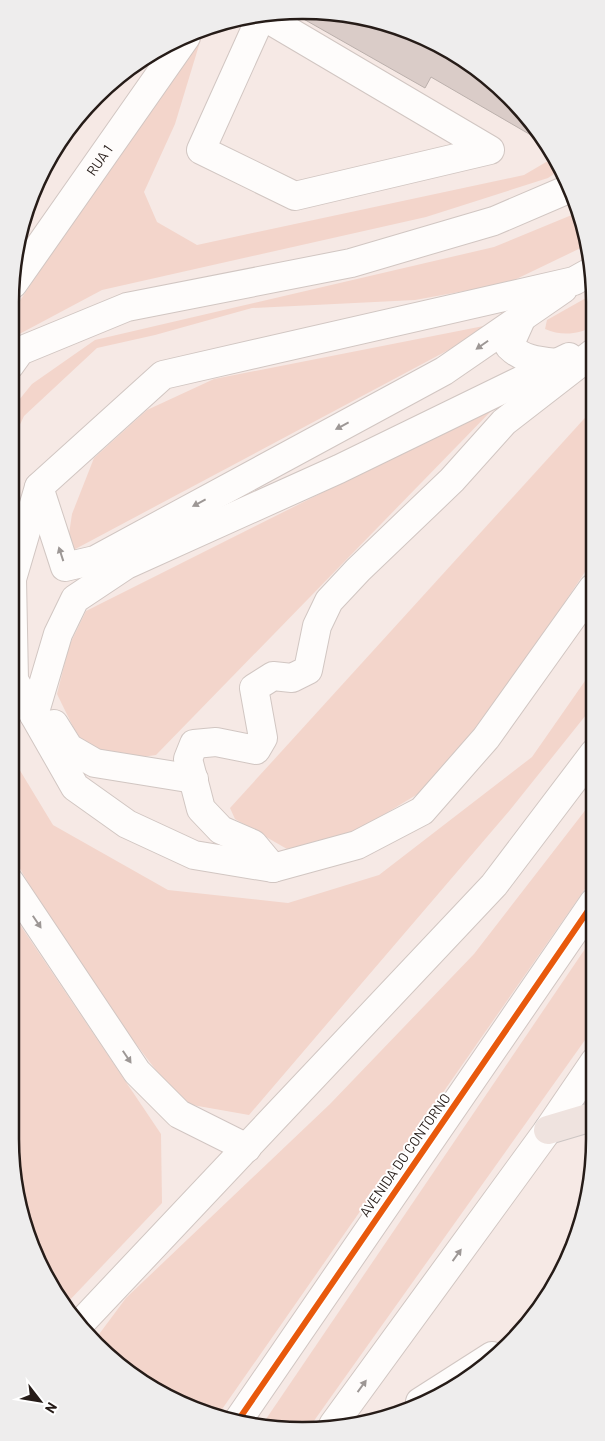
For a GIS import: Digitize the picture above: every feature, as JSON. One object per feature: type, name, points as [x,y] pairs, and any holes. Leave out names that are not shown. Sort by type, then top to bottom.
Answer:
[{"type":"highway","points":[[548,1130],[586,1119]]},
{"type":"street","points":[[259,22],[201,150],[295,196],[490,150],[270,21]]},
{"type":"street","name":"RUA 1","points":[[20,272],[179,47]]},
{"type":"street","points":[[19,352],[127,307],[351,262],[494,221],[564,191]]},
{"type":"street","points":[[39,487],[65,567],[95,560],[444,371],[583,276]]},
{"type":"street","points":[[19,555],[39,487],[163,375],[583,276]]},
{"type":"street","points":[[522,317],[509,346],[517,354],[530,360],[557,363]]},
{"type":"street","points":[[586,349],[338,469],[119,570],[76,599],[58,634],[35,709],[75,787],[127,824],[194,855],[273,868],[357,845],[422,811],[486,738],[586,598]]},
{"type":"street","points":[[273,868],[253,844],[221,830],[201,809],[188,759],[194,744],[216,742],[256,750],[263,738],[254,688],[273,676],[292,678],[308,670],[317,626],[329,602],[358,570],[452,480],[504,422],[586,359]]},
{"type":"street","points":[[19,687],[35,709],[69,748],[95,763],[194,779]]},
{"type":"street","points":[[84,1320],[494,885],[586,764]]},
{"type":"street","points":[[19,895],[137,1072],[179,1114],[247,1148]]},
{"type":"street","name":"AVENIDA DO CONTORNO","points":[[241,1416],[586,914]]},
{"type":"street","points":[[336,1420],[548,1130],[586,1074]]},
{"type":"shaded area","points":[[201,37],[175,124],[144,192],[157,222],[197,245],[524,175],[548,161],[555,173],[548,178],[426,217],[102,290],[19,334],[19,302],[188,43]]},
{"type":"shaded area","points":[[572,215],[581,248],[508,283],[415,300],[252,308],[155,335],[97,348],[24,416],[19,427],[19,400],[32,384],[95,340],[494,247]]},
{"type":"shaded area","points":[[586,298],[586,329],[569,334],[557,333],[545,329],[547,320]]},
{"type":"shaded area","points":[[499,323],[66,554],[72,514],[94,458],[147,410],[214,379]]},
{"type":"shaded area","points":[[497,405],[156,755],[114,761],[78,737],[57,694],[69,646],[86,611]]},
{"type":"shaded area","points":[[586,417],[586,570],[522,666],[431,786],[350,835],[287,849],[235,819],[230,808]]},
{"type":"shaded area","points":[[586,679],[586,715],[510,810],[249,1115],[181,1103],[72,960],[19,867],[19,769],[53,825],[168,890],[288,903],[379,875],[532,757]]},
{"type":"shaded area","points":[[586,809],[586,887],[221,1410],[177,1393],[145,1374],[115,1352],[98,1335],[126,1298],[330,1104],[474,954]]},
{"type":"shaded area","points":[[19,923],[161,1134],[162,1203],[70,1300],[40,1247],[28,1212],[21,1176],[19,1157]]},
{"type":"shaded area","points":[[586,947],[586,1039],[313,1422],[265,1420]]},
{"type":"building","points":[[304,19],[340,21],[376,28],[428,48],[460,67],[490,89],[516,115],[532,135],[431,77],[425,88]]},
{"type":"cycle path","points":[[241,1416],[586,914]]}]
